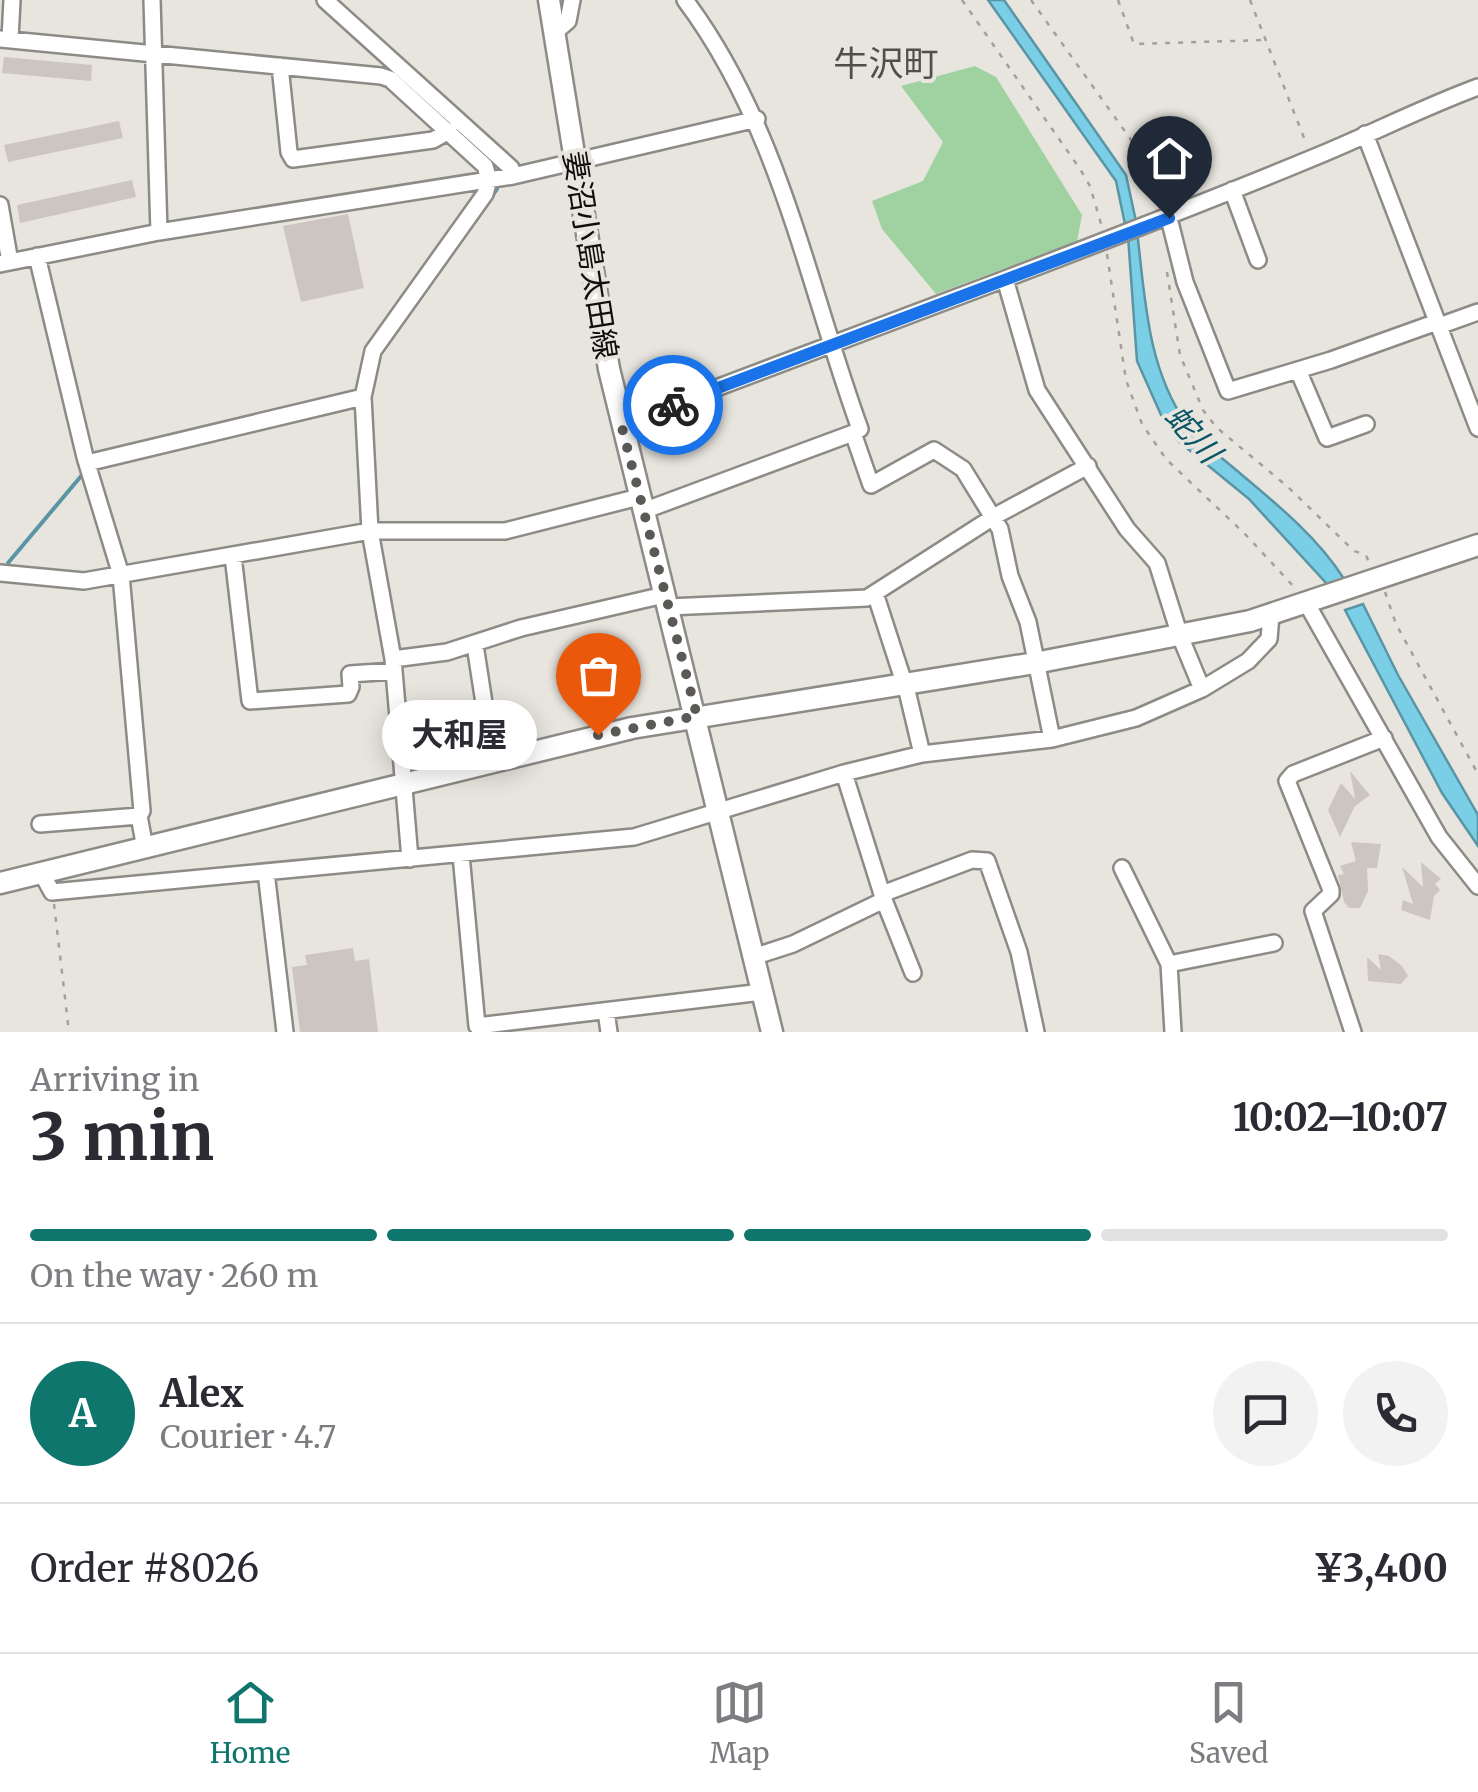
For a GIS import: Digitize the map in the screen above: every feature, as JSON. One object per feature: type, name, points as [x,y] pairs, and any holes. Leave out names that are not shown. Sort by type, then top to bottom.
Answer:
[{"type":"main road","name":"妻沼小島太田線","points":[[549,0],[621,424],[697,716],[772,1032]]},
{"type":"main road","points":[[0,884],[47,883],[145,848],[492,761],[697,716],[904,686],[1180,636],[1271,615],[1478,545]]},
{"type":"street","points":[[12,0],[5,39],[390,78],[482,161],[489,180],[485,194],[373,351],[364,397],[370,531],[394,665],[410,859]]},
{"type":"street","points":[[152,0],[159,232]]},
{"type":"street","points":[[326,0],[511,168],[514,176]]},
{"type":"street","points":[[554,33],[568,21],[572,0]]},
{"type":"street","points":[[685,0],[710,34],[756,119],[784,186],[872,485],[934,450],[963,468],[995,516],[1010,576],[1025,610],[1052,739]]},
{"type":"street","points":[[280,66],[293,159],[433,140],[449,131]]},
{"type":"street","points":[[621,424],[1162,220],[1478,87]]},
{"type":"street","points":[[0,205],[5,263],[159,232],[514,176],[756,119]]},
{"type":"street","points":[[1365,134],[1478,428]]},
{"type":"street","points":[[1232,190],[1258,260]]},
{"type":"street","points":[[1162,220],[1226,389],[1232,391],[1478,312]]},
{"type":"street","points":[[37,256],[89,469],[121,576],[145,848]]},
{"type":"street","points":[[1006,280],[1037,390],[1127,529],[1157,564],[1202,689]]},
{"type":"street","points":[[1298,370],[1327,438],[1366,424]]},
{"type":"street","points":[[89,469],[364,397]]},
{"type":"street","points":[[0,573],[77,581],[370,531],[505,531],[641,504],[857,430]]},
{"type":"street","points":[[232,556],[250,700],[348,694],[350,674],[447,652],[633,600],[868,598],[995,516],[1088,466]]},
{"type":"street","points":[[875,593],[922,754]]},
{"type":"street","points":[[1309,599],[1439,837],[1478,886]]},
{"type":"street","points":[[47,883],[266,872],[634,837],[922,754],[1052,739],[1124,722],[1202,689],[1235,670],[1261,648],[1272,631],[1271,615]]},
{"type":"street","points":[[475,644],[492,761]]},
{"type":"street","points":[[1353,1032],[1313,912],[1331,894],[1330,890],[1287,781],[1293,774],[1384,738]]},
{"type":"street","points":[[844,774],[883,897],[913,973]]},
{"type":"street","points":[[40,824],[140,816]]},
{"type":"street","points":[[461,854],[476,1026],[501,1028],[606,1010],[762,992]]},
{"type":"street","points":[[753,957],[793,944],[883,897],[972,860],[987,860],[1020,952],[1036,1032]]},
{"type":"street","points":[[1122,868],[1169,964],[1173,1032]]},
{"type":"street","points":[[266,872],[285,1032]]},
{"type":"street","points":[[1169,964],[1274,943]]},
{"type":"street","points":[[606,1010],[609,1032]]},
{"type":"path","points":[[962,0],[1080,169],[1096,204],[1108,239],[1126,380],[1142,424],[1166,459],[1309,599]]},
{"type":"path","points":[[1031,0],[1139,151],[1154,181],[1162,220]]},
{"type":"path","points":[[1118,0],[1134,44],[1265,40]]},
{"type":"path","points":[[1250,0],[1312,159]]},
{"type":"path","points":[[1165,259],[1180,355],[1203,410],[1216,427],[1288,487],[1354,551],[1366,555],[1396,624],[1478,774]]},
{"type":"path","points":[[47,883],[69,1032]]},
{"type":"green space","points":[[975,66],[996,77],[1082,215],[1077,241],[936,294],[882,229],[872,201],[923,181],[943,142],[901,86]]},
{"type":"water","points":[[988,0],[1004,0],[1126,175],[1137,226],[1126,229],[1116,181]]},
{"type":"water","name":"蛇川","points":[[1137,231],[1155,355],[1186,423],[1198,438],[1297,523],[1344,579],[1328,585],[1249,499],[1178,441],[1161,415],[1137,361],[1128,236]]},
{"type":"water","points":[[1363,604],[1398,675],[1478,815],[1478,846],[1442,793],[1345,610]]},
{"type":"building","points":[[4,57],[92,65],[91,81],[2,73]]},
{"type":"building","points":[[119,121],[123,138],[8,162],[4,145]]},
{"type":"building","points":[[132,180],[136,197],[20,223],[17,205]]},
{"type":"building","points":[[348,214],[364,288],[301,302],[283,226]]},
{"type":"building","points":[[1350,771],[1370,795],[1355,806],[1340,837],[1328,810],[1341,783],[1355,799]]},
{"type":"building","points":[[1351,842],[1381,844],[1377,868],[1367,868],[1368,891],[1360,908],[1349,908],[1344,902],[1338,875],[1344,874],[1340,866],[1356,861]]},
{"type":"building","points":[[1421,862],[1441,879],[1435,884],[1440,890],[1434,896],[1430,920],[1401,910],[1403,900],[1413,904],[1402,867],[1423,887]]},
{"type":"building","points":[[353,948],[355,961],[369,959],[378,1032],[300,1032],[292,967],[307,965],[305,955]]},
{"type":"building","points":[[1378,954],[1389,956],[1402,966],[1408,976],[1401,984],[1368,981],[1367,957],[1381,970]]},
{"type":"waterway","points":[[491,198],[497,189]]},
{"type":"waterway","points":[[8,563],[82,475]]},
{"type":"way so far","points":[[598,735],[697,716],[621,424],[673,405]]},
{"type":"place","name":"大和屋","points":[[598,735]]},
{"type":"district","name":"牛沢町","points":[[886,64]]},
{"type":"route","points":[[673,405],[1169,218]]}]
